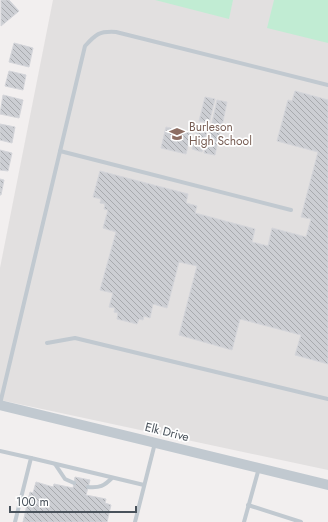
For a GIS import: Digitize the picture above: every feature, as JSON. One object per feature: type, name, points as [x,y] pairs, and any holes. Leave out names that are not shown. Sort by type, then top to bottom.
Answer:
[{"type":"street","name":"Elk Drive","points":[[0,405],[328,485]]},
{"type":"lane","points":[[0,405],[85,46],[93,37],[102,31],[116,32],[328,85]]},
{"type":"lane","points":[[60,151],[291,210]]},
{"type":"lane","points":[[47,343],[75,338],[328,399]]},
{"type":"lane","points":[[135,522],[155,442]]},
{"type":"lane","points":[[0,451],[144,485]]},
{"type":"lane","points":[[15,522],[31,458]]},
{"type":"lane","points":[[55,464],[65,479],[74,484]]},
{"type":"lane","points":[[244,522],[259,468]]},
{"type":"lane","points":[[88,487],[97,488],[104,486],[112,478]]},
{"type":"lane","points":[[248,505],[301,522]]},
{"type":"shaded area","name":"Burleson High School","points":[[53,0],[328,0],[328,470],[0,400],[0,268]]},
{"type":"green space","points":[[155,0],[233,0],[229,19]]},
{"type":"green space","points":[[274,0],[328,0],[328,43],[267,28]]},
{"type":"building","points":[[1,0],[9,0],[19,11],[1,26]]},
{"type":"building","points":[[14,43],[33,48],[29,67],[9,62]]},
{"type":"building","points":[[9,71],[26,75],[23,90],[5,86]]},
{"type":"building","points":[[295,91],[328,100],[328,364],[295,355],[301,335],[240,319],[232,350],[179,335],[197,266],[179,262],[167,308],[153,304],[150,318],[144,316],[143,320],[139,319],[137,324],[117,319],[118,313],[114,312],[115,308],[109,307],[113,293],[100,290],[116,232],[103,228],[108,210],[104,209],[105,204],[100,203],[101,199],[93,197],[100,171],[188,194],[186,203],[197,206],[195,213],[255,229],[252,242],[268,246],[272,228],[306,237],[311,219],[301,217],[318,152],[277,141],[288,100],[292,101]]},
{"type":"building","points":[[3,95],[23,100],[19,118],[0,114]]},
{"type":"building","points":[[205,97],[215,99],[209,123],[199,121]]},
{"type":"building","points":[[217,100],[227,102],[222,126],[212,123]]},
{"type":"building","points":[[0,124],[15,127],[12,143],[0,140]]},
{"type":"building","points":[[199,126],[208,128],[202,152],[192,149]]},
{"type":"building","points":[[166,127],[191,133],[186,154],[161,148]]},
{"type":"building","points":[[210,129],[220,131],[215,155],[204,153]]},
{"type":"building","points":[[0,150],[12,153],[8,171],[0,170]]},
{"type":"building","points":[[0,179],[4,180],[1,195],[0,195]]},
{"type":"building","points":[[75,477],[90,480],[86,495],[106,499],[105,503],[111,505],[107,522],[23,522],[30,492],[33,493],[36,482],[53,487],[54,484],[73,488]]},
{"type":"place","name":"Burleson High School","points":[[177,134]]}]
